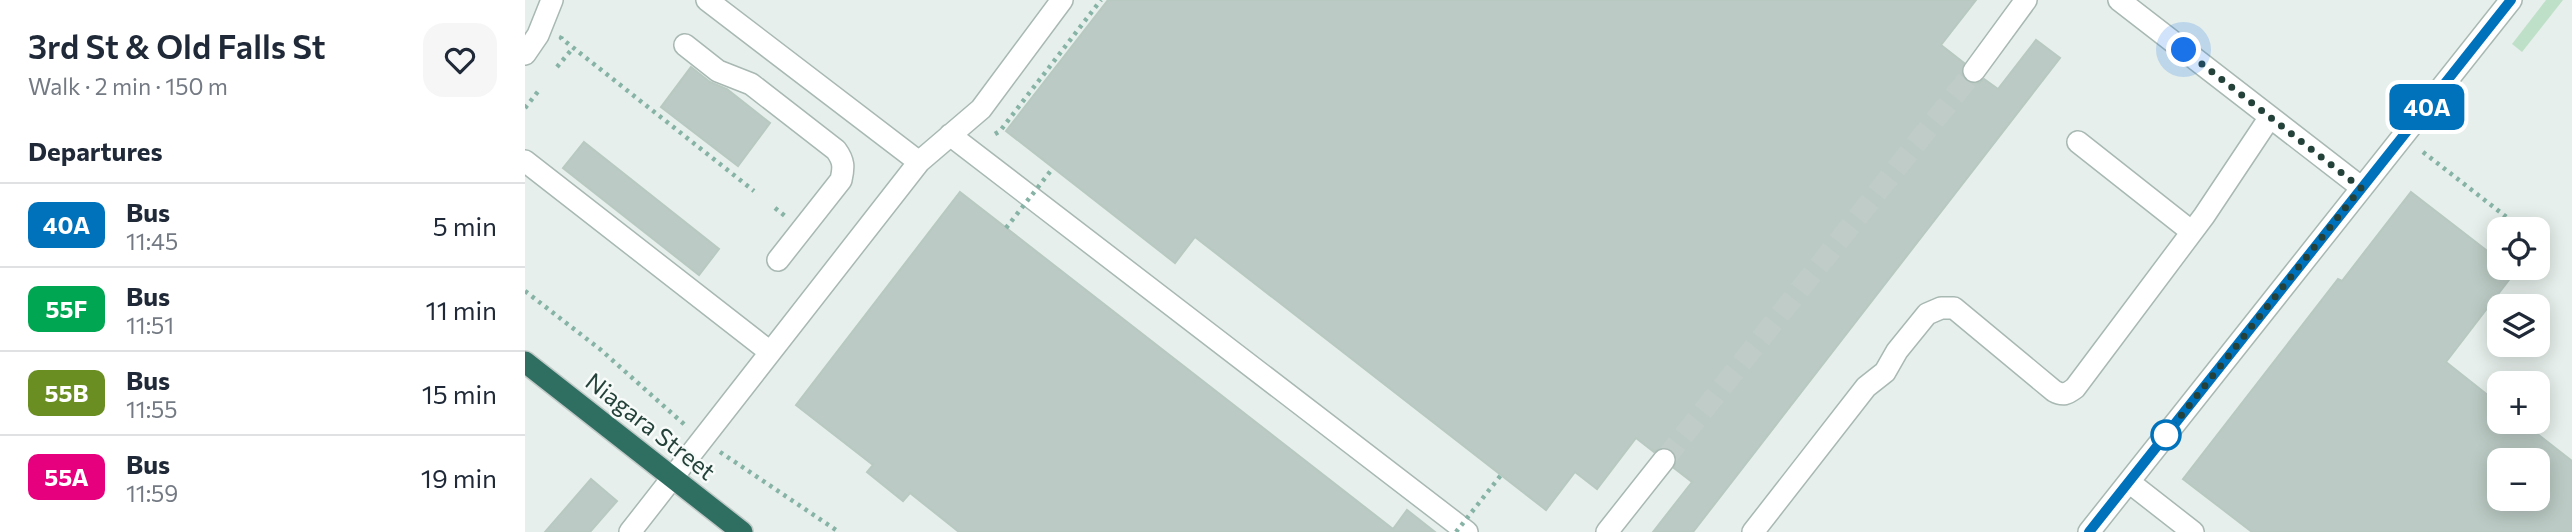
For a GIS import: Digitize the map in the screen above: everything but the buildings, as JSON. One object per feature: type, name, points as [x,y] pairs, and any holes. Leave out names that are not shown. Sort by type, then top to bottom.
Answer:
[{"type":"highway","name":"Niagara Street","points":[[525,363],[742,532]]},
{"type":"street","points":[[525,54],[538,35],[552,0]]},
{"type":"street","points":[[707,0],[919,162]]},
{"type":"street","points":[[631,532],[919,162],[981,108],[1062,0]]},
{"type":"street","points":[[1974,71],[2026,0]]},
{"type":"street","points":[[2119,0],[2361,188]]},
{"type":"street","points":[[2089,532],[2511,0]]},
{"type":"street","points":[[685,45],[718,71],[751,84],[836,150],[842,159],[844,167],[841,180],[778,260]]},
{"type":"street","points":[[1753,532],[1866,387],[1885,372],[1897,351],[1927,314],[1941,308],[1954,308],[2054,391],[2061,395],[2068,394],[2192,232],[2270,117]]},
{"type":"street","points":[[950,135],[1467,532]]},
{"type":"street","points":[[2078,142],[2192,232]]},
{"type":"street","points":[[525,161],[770,352]]},
{"type":"street","points":[[1607,532],[1664,460]]},
{"type":"street","points":[[2129,482],[2193,532]]},
{"type":"path","points":[[995,134],[1101,0]]},
{"type":"path","points":[[565,29],[561,38],[754,191]]},
{"type":"path","points":[[557,67],[573,48]]},
{"type":"path","points":[[525,108],[540,89]]},
{"type":"path","points":[[2423,152],[2507,217]]},
{"type":"path","points":[[1006,228],[1053,168]]},
{"type":"path","points":[[525,291],[601,350],[679,420]]},
{"type":"path","points":[[724,456],[839,532]]},
{"type":"path","points":[[1457,532],[1501,475]]},
{"type":"green space","points":[[2546,0],[2563,0],[2522,52],[2512,44]]},
{"type":"tunnel","points":[[1664,460],[1974,71]]},
{"type":"bus line","name":"40A","points":[[2089,532],[2511,0]]},
{"type":"route","points":[[2166,435],[2162,440],[2361,188],[2184,50]]}]
